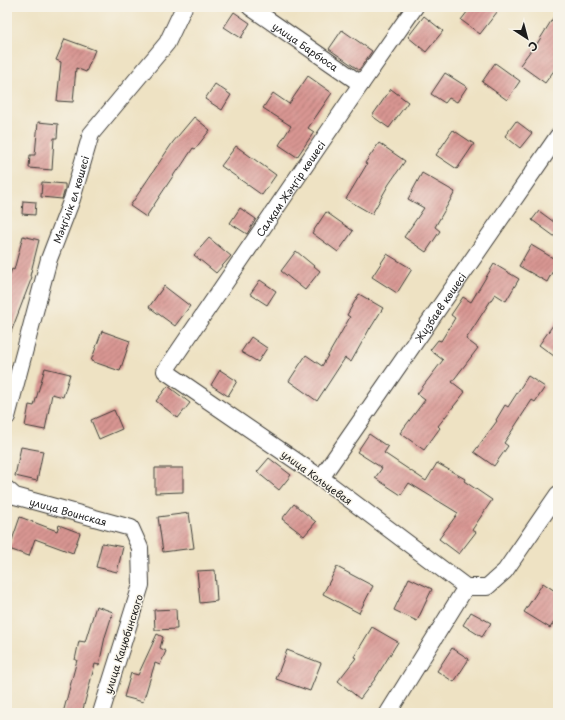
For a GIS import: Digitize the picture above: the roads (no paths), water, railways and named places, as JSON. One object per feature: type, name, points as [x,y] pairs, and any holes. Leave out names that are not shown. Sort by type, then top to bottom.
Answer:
[{"type":"street","name":"Мәңгілік ел көшесі","points":[[7,417],[49,259],[72,199],[91,134],[167,43],[184,7]]},
{"type":"street","name":"улица Барбюса","points":[[250,7],[361,84]]},
{"type":"street","name":"Салқам Жәңгір көшесі","points":[[165,371],[415,7]]},
{"type":"street","name":"Жүзбаев көшесі","points":[[321,478],[558,136]]},
{"type":"street","name":"улица Кольцевая","points":[[165,371],[321,478],[466,587]]},
{"type":"street","name":"улица Воинская","points":[[7,489],[15,496],[131,528]]},
{"type":"street","points":[[388,713],[466,587],[487,587],[505,571],[558,494]]},
{"type":"street","name":"улица Кацюбинского","points":[[101,713],[141,585],[140,548],[131,528]]}]
